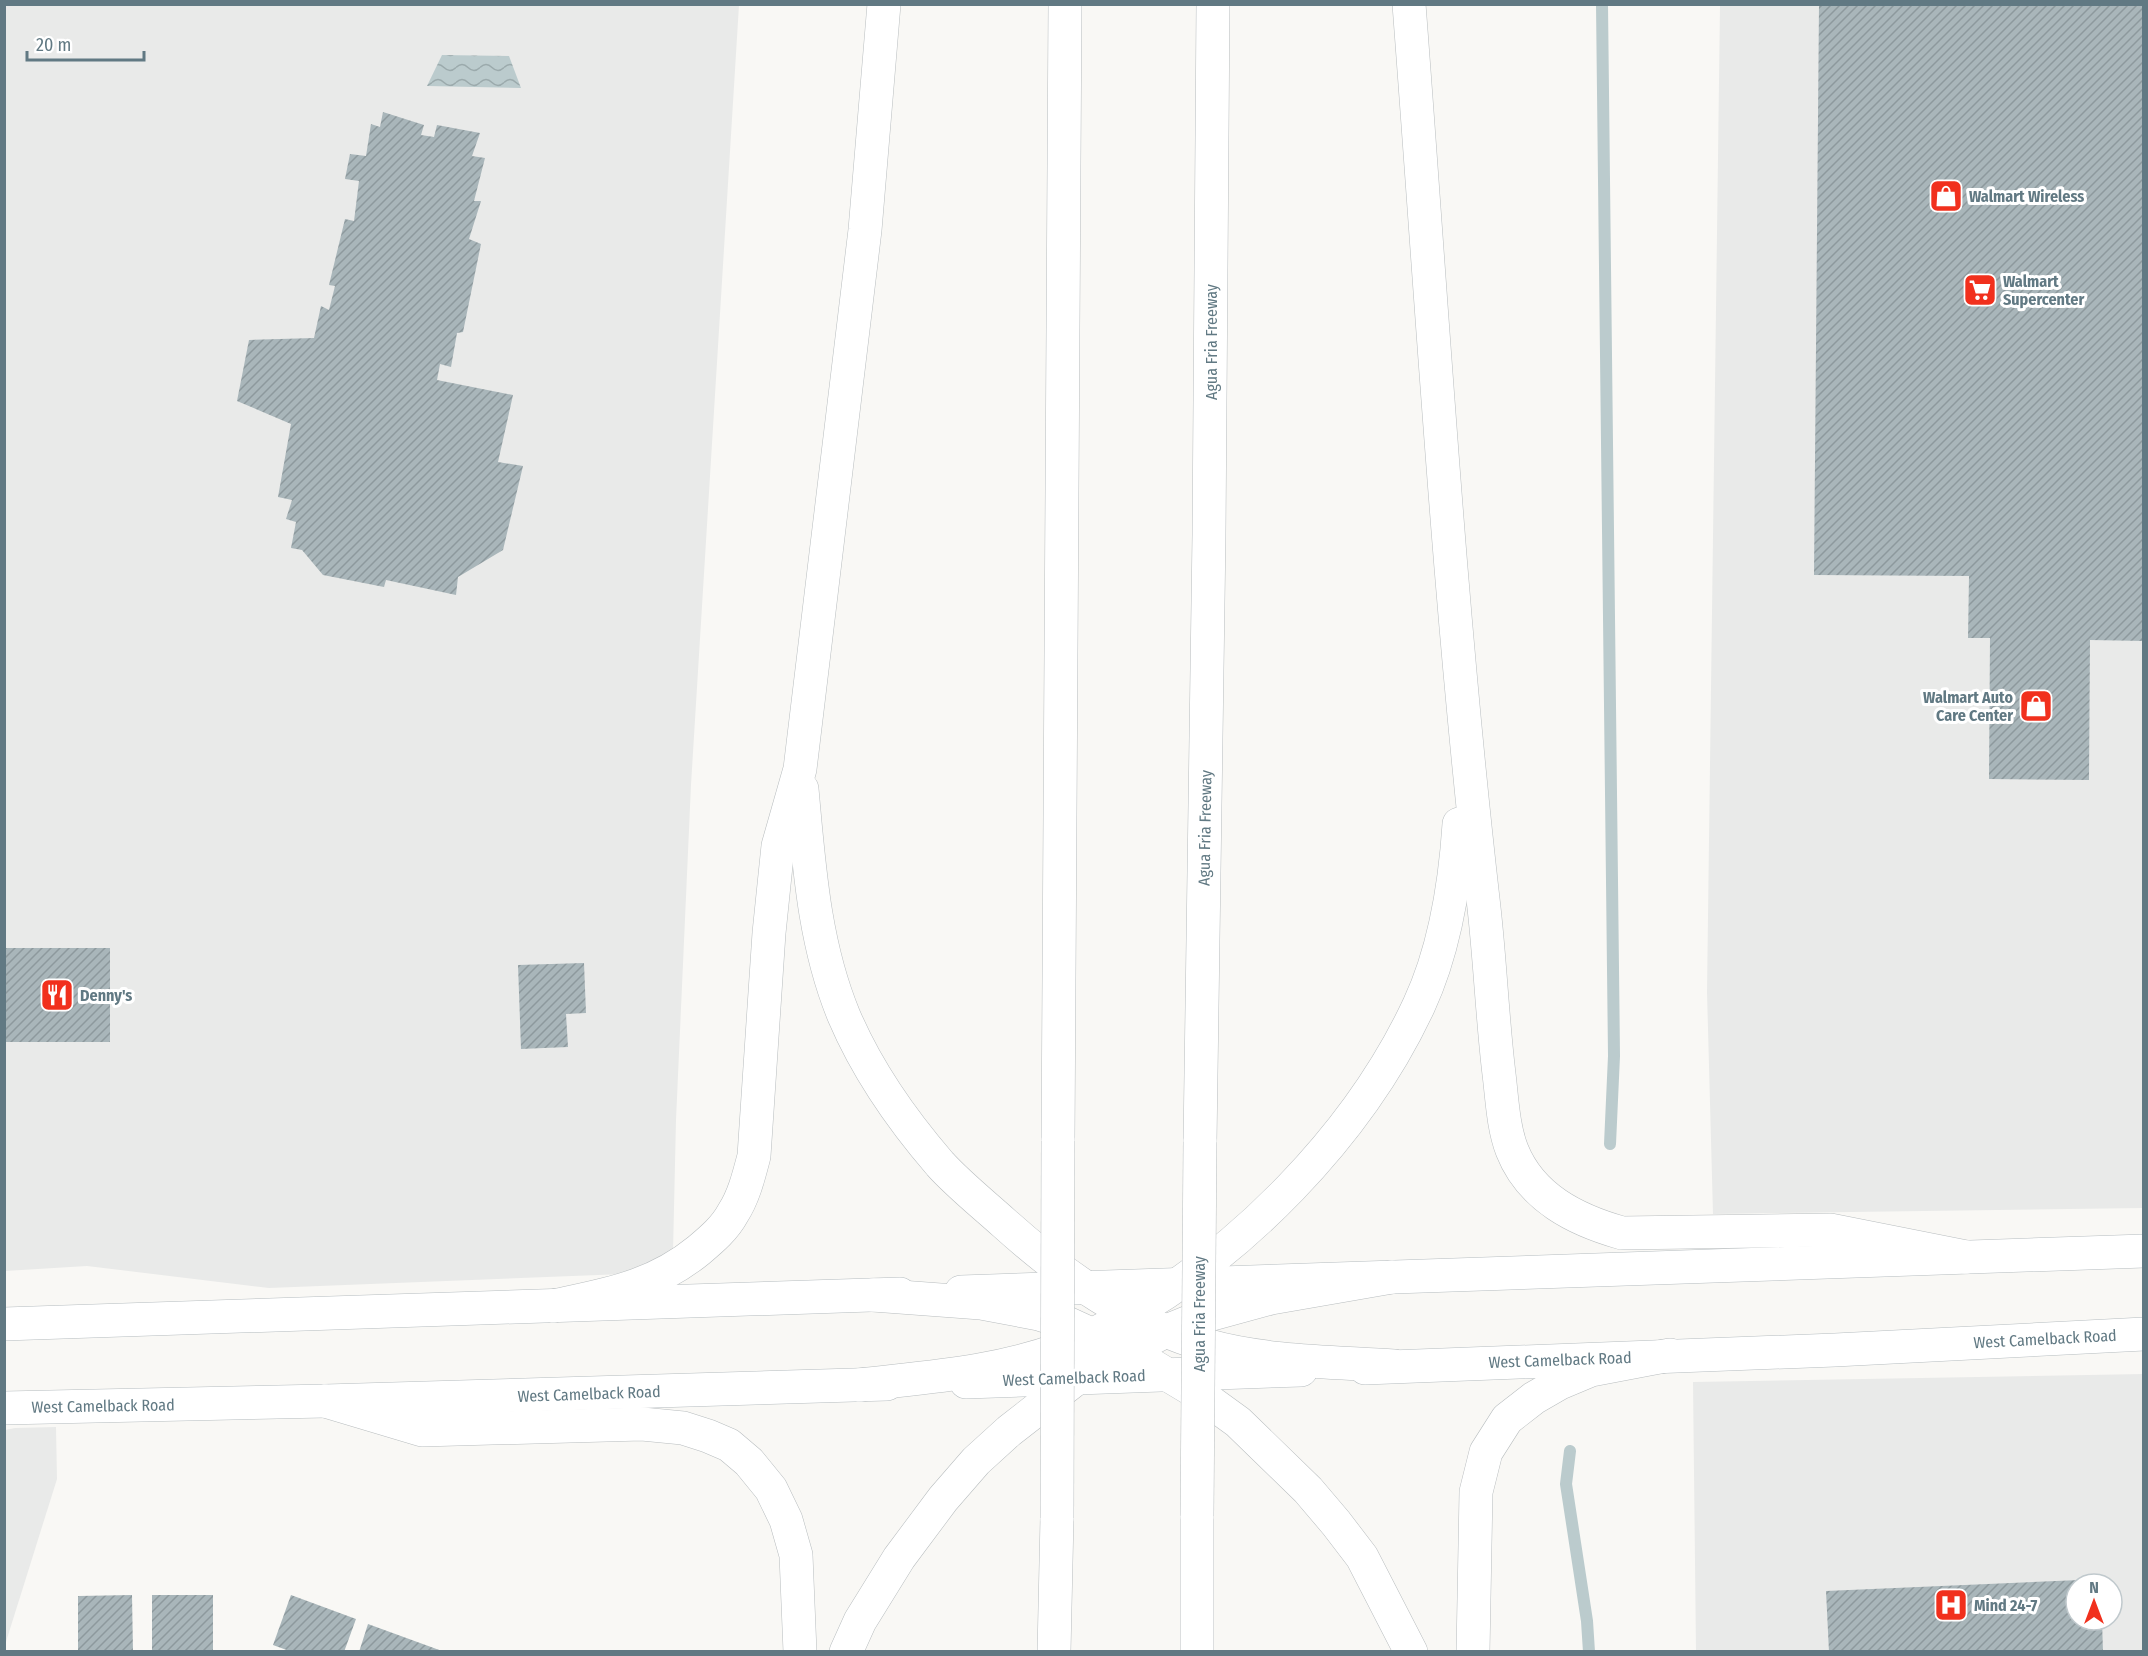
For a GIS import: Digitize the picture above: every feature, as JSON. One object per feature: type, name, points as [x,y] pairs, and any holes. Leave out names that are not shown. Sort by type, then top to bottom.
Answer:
[{"type":"main road","points":[[553,1306],[617,1292],[656,1279],[683,1263],[715,1237],[734,1213],[746,1187],[754,1156],[769,933],[778,846],[800,769],[865,230],[884,4]]},
{"type":"main road","points":[[1054,1652],[1057,1518],[1065,4]]},
{"type":"main road","name":"Agua Fria Freeway","points":[[1197,1652],[1200,1142],[1209,535],[1213,4]]},
{"type":"main road","points":[[1409,4],[1465,741],[1486,927],[1502,1105],[1512,1150],[1530,1182],[1564,1211],[1622,1233],[1830,1230],[1966,1257]]},
{"type":"main road","points":[[860,1385],[1005,1366],[1063,1348],[1093,1335],[1179,1284],[1243,1232],[1294,1184],[1328,1146],[1364,1099],[1399,1045],[1420,1003],[1440,948],[1456,873],[1465,741]]},
{"type":"main road","points":[[800,769],[812,888],[822,947],[844,1015],[872,1071],[903,1117],[941,1165],[1043,1258],[1087,1288],[1164,1332],[1211,1347],[1239,1352],[1292,1359],[1394,1366]]},
{"type":"main road","points":[[4,1324],[2144,1251]]},
{"type":"main road","points":[[846,1652],[865,1612],[899,1558],[942,1499],[976,1461],[1009,1431],[1077,1378],[1164,1332],[1201,1317],[1270,1298],[1392,1277]]},
{"type":"main road","points":[[873,1295],[981,1303],[1039,1314],[1128,1351],[1198,1393],[1238,1422],[1308,1490],[1362,1557],[1411,1652]]},
{"type":"main road","name":"West Camelback Road","points":[[4,1408],[325,1401],[1169,1376],[1835,1350],[2144,1334]]},
{"type":"main road","points":[[1473,1652],[1476,1492],[1486,1452],[1507,1419],[1534,1398],[1560,1383],[1591,1370],[1670,1355]]},
{"type":"main road","points":[[325,1401],[422,1430],[642,1424],[683,1428],[729,1445],[749,1462],[771,1489],[786,1520],[796,1555],[800,1652]]},
{"type":"shaded area","points":[[5,5],[739,5],[691,785],[676,1120],[673,1252],[624,1274],[269,1288],[87,1266],[5,1271]]},
{"type":"shaded area","points":[[1720,5],[2143,5],[2143,1208],[1713,1214],[1707,992]]},
{"type":"shaded area","points":[[2143,1374],[2143,1651],[1696,1651],[1693,1382]]},
{"type":"shaded area","points":[[56,1427],[57,1479],[5,1645],[5,1430]]},
{"type":"water","points":[[442,55],[509,56],[521,88],[427,86]]},
{"type":"building","name":"Walmart Supercenter","points":[[1819,4],[2144,4],[2144,641],[2090,640],[2089,780],[1989,779],[1990,638],[1968,638],[1969,576],[1814,575]]},
{"type":"building","points":[[383,112],[424,125],[421,135],[434,137],[437,125],[480,133],[472,156],[485,158],[474,201],[481,201],[469,239],[481,244],[463,332],[457,333],[451,367],[440,364],[437,380],[513,395],[498,462],[523,466],[503,550],[458,577],[456,595],[386,580],[384,587],[323,575],[302,550],[291,548],[296,522],[286,519],[292,500],[278,497],[291,424],[237,401],[249,340],[314,338],[321,306],[329,310],[335,286],[329,285],[345,219],[354,221],[359,181],[345,179],[350,154],[366,156],[371,124],[380,127]]},
{"type":"building","name":"Denny's","points":[[4,948],[110,948],[110,1042],[4,1042]]},
{"type":"building","points":[[584,963],[586,1013],[566,1014],[568,1047],[521,1049],[518,965]]},
{"type":"building","name":"Mind 24-7","points":[[2064,1581],[2064,1632],[2102,1632],[2103,1652],[1829,1652],[1826,1591]]},
{"type":"building","points":[[132,1595],[133,1652],[78,1652],[78,1596]]},
{"type":"building","points":[[152,1595],[213,1595],[213,1652],[152,1652]]},
{"type":"building","points":[[291,1595],[356,1619],[344,1652],[292,1652],[273,1645]]},
{"type":"building","points":[[368,1624],[442,1651],[442,1652],[359,1652]]},
{"type":"waterway","points":[[1602,4],[1614,1056],[1610,1144]]},
{"type":"waterway","points":[[1570,1451],[1566,1484],[1587,1621],[1589,1652]]},
{"type":"place","name":"Walmart Wireless","points":[[1946,196]]},
{"type":"place","name":"Walmart Supercenter","points":[[1980,290]]},
{"type":"place","name":"Walmart Auto Care Center","points":[[2036,706]]},
{"type":"place","name":"Denny's","points":[[57,995]]},
{"type":"place","name":"Mind 24-7","points":[[1951,1605]]}]
